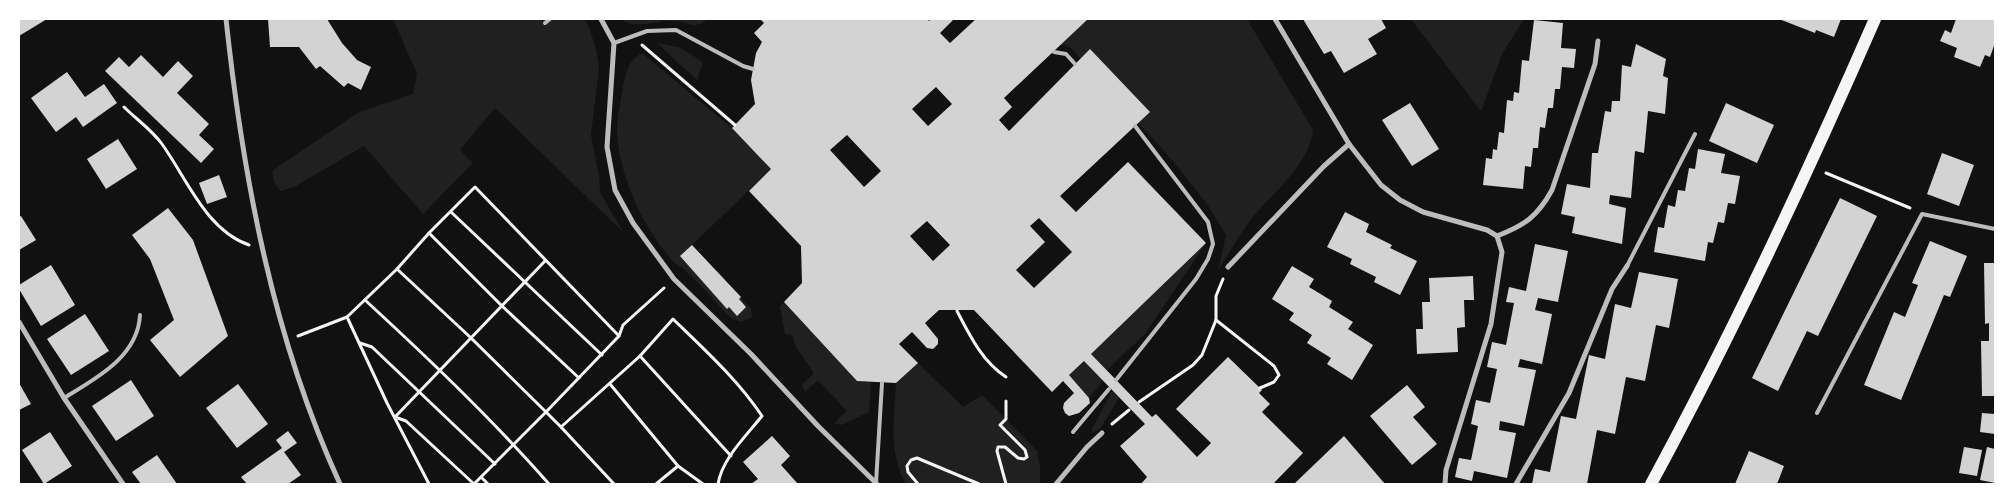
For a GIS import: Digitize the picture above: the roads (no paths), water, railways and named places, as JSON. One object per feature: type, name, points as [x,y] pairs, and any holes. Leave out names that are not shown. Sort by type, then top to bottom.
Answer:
[{"type":"main road","points":[[1651,484],[1702,391],[1809,166],[1875,19]]},
{"type":"street","points":[[226,19],[248,176],[261,249],[286,341],[309,410],[340,484]]},
{"type":"street","points":[[601,19],[614,43],[607,147],[616,190],[633,223],[674,279],[751,354],[818,426],[876,484]]},
{"type":"street","points":[[1276,19],[1349,144],[1381,185],[1400,200],[1423,212],[1487,230],[1497,236],[1502,252],[1491,324],[1446,470],[1445,484]]},
{"type":"street","points":[[1497,236],[1518,227],[1532,218],[1543,207],[1552,190],[1595,64],[1598,41]]},
{"type":"street","points":[[1228,267],[1324,166],[1349,144]]},
{"type":"street","points":[[1516,484],[1569,393],[1612,289],[1627,266]]},
{"type":"street","points":[[19,322],[64,398],[123,484]]},
{"type":"street","points":[[1056,484],[1087,447],[1102,433]]},
{"type":"lane","points":[[545,23],[550,19]]},
{"type":"lane","points":[[614,43],[646,31],[676,30],[743,66],[753,69]]},
{"type":"lane","points":[[1054,52],[1066,54],[1075,64]]},
{"type":"lane","points":[[1116,380],[1196,279],[1208,259],[1213,244],[1208,222],[1135,126]]},
{"type":"lane","points":[[1627,266],[1695,134]]},
{"type":"lane","points":[[1817,413],[1922,214],[1995,229]]},
{"type":"lane","points":[[64,398],[104,373],[119,358],[136,337],[140,316]]},
{"type":"lane","points":[[876,484],[882,383]]},
{"type":"lane","points":[[1073,432],[1109,388]]}]
